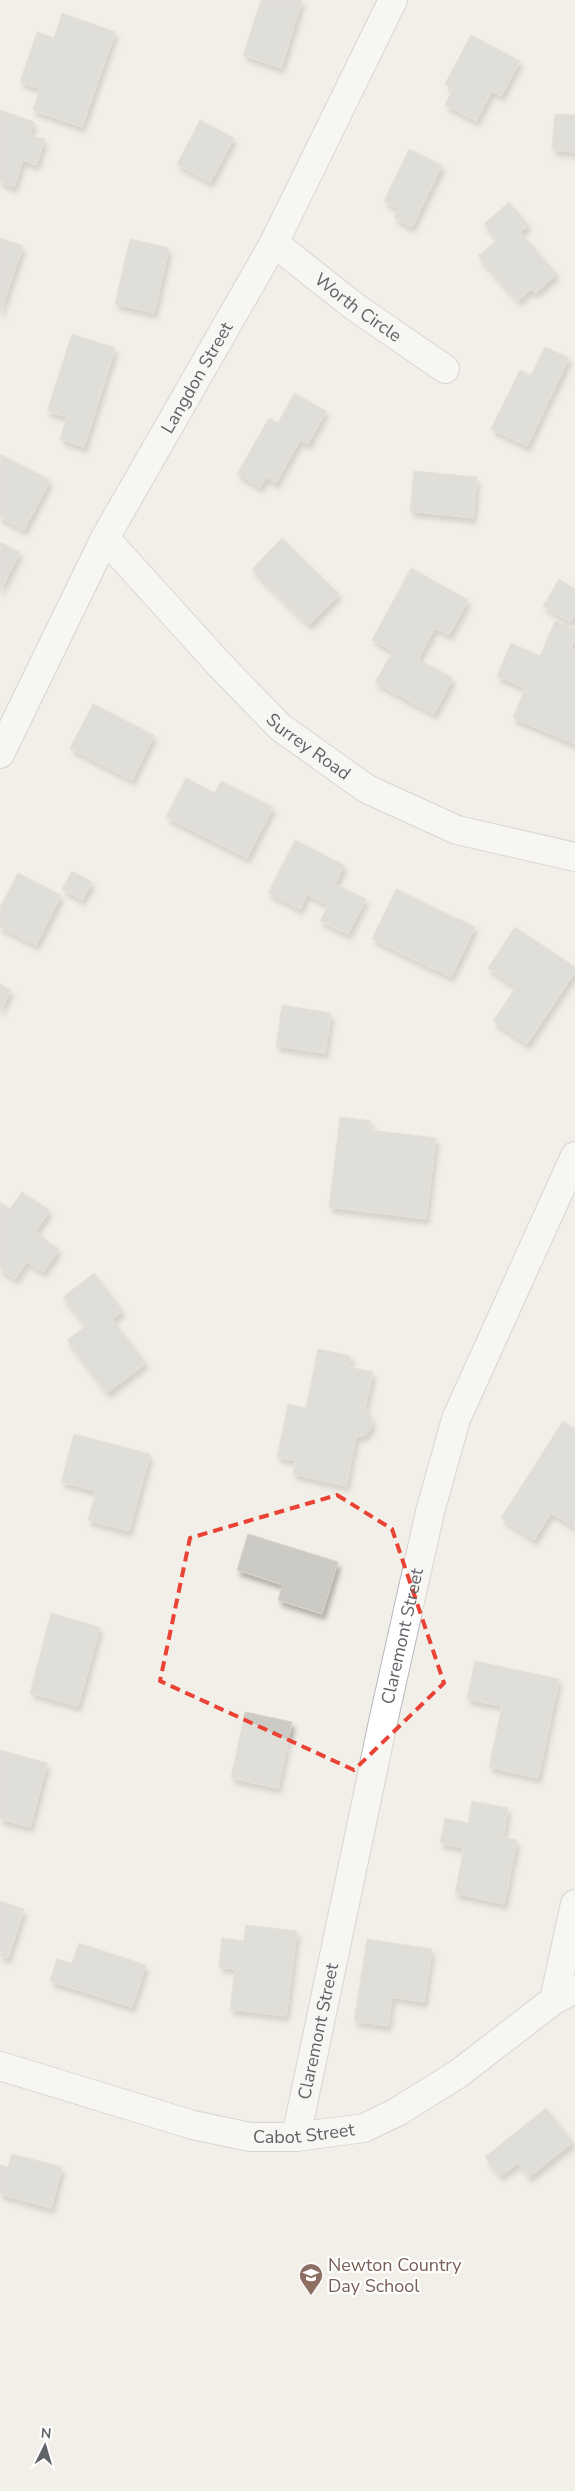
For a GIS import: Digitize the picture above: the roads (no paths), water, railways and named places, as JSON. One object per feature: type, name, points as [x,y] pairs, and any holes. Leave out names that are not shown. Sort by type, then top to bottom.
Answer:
[{"type":"street","name":"Langdon Street","points":[[0,754],[105,538],[274,243],[393,0]]},
{"type":"street","name":"Worth Circle","points":[[274,243],[354,307],[445,368]]},
{"type":"street","name":"Surrey Road","points":[[105,538],[219,664],[280,727],[367,788],[457,830],[575,857]]},
{"type":"street","name":"Claremont Street","points":[[296,2137],[383,1722],[430,1512],[456,1419],[575,1156]]},
{"type":"street","points":[[564,1994],[575,1904]]},
{"type":"street","name":"Cabot Street","points":[[0,2066],[193,2125],[250,2137],[296,2137],[364,2128],[397,2112],[458,2074],[564,1994]]},
{"type":"place","name":"Newton Country Day School","points":[[311,2296]]}]
